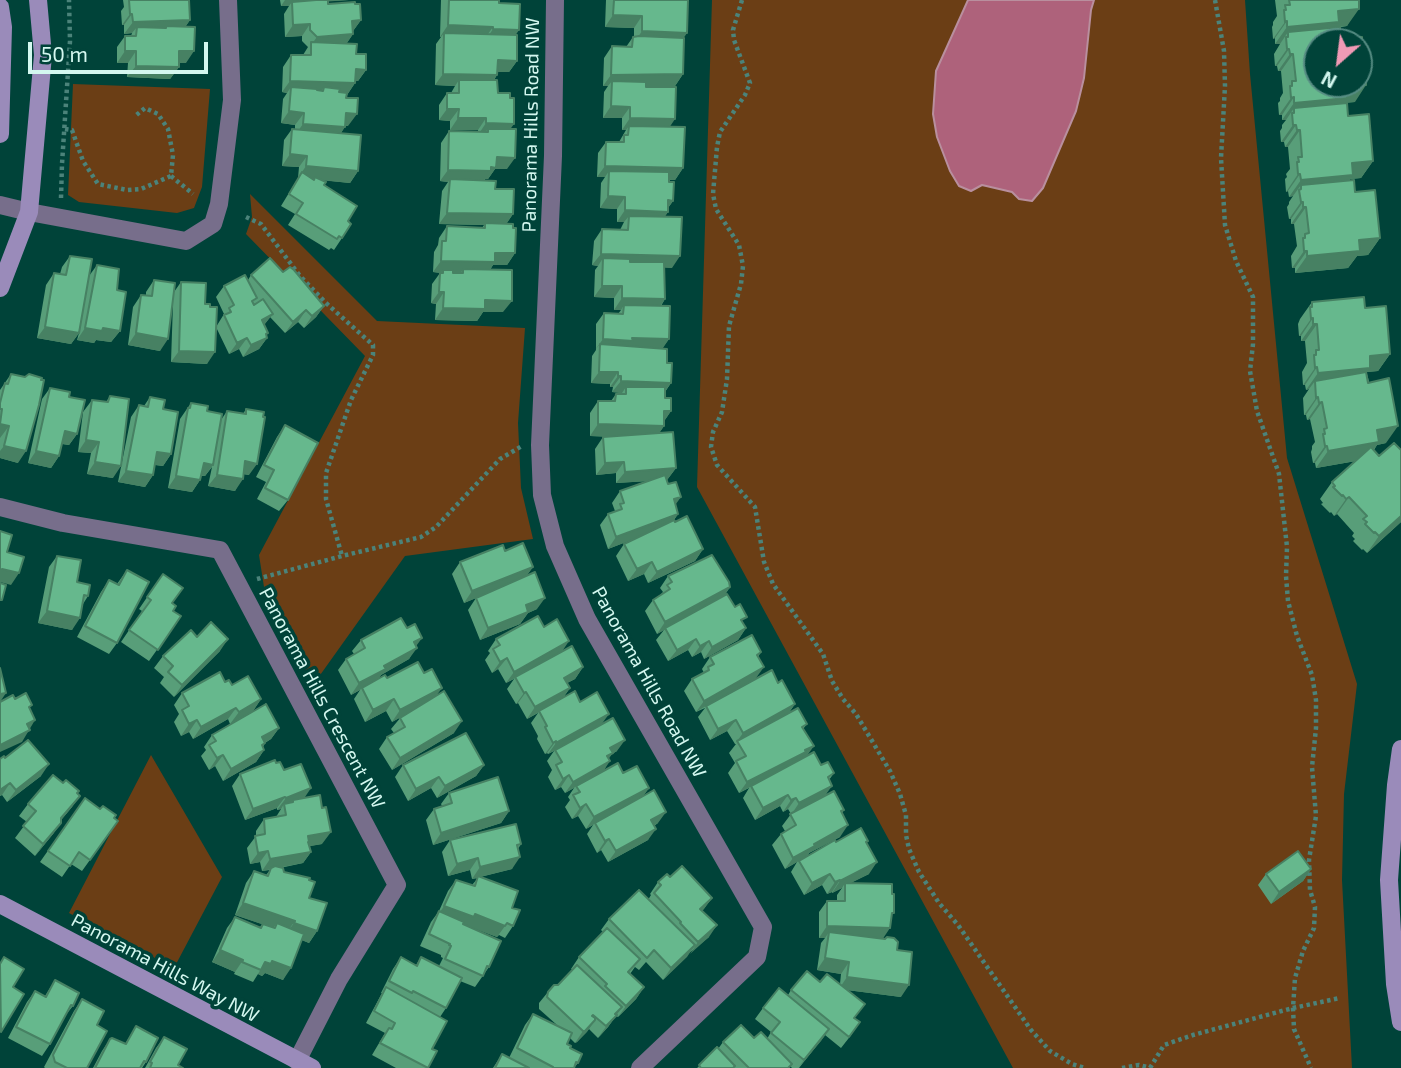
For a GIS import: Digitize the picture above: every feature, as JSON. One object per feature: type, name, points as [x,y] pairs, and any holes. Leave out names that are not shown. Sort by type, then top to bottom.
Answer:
[{"type":"street","points":[[0,288],[29,212],[43,55],[38,0]]},
{"type":"street","points":[[0,205],[186,241],[213,224],[219,204],[232,100],[228,0]]},
{"type":"street","name":"Panorama Hills Road NW","points":[[555,0],[553,156],[540,445],[542,495],[555,546],[587,619],[763,927],[757,957],[640,1068]]},
{"type":"street","points":[[0,7],[3,27],[0,134]]},
{"type":"street","name":"Panorama Hills Crescent NW","points":[[0,507],[63,523],[220,550],[397,885],[339,979],[305,1064]]},
{"type":"street","points":[[1401,748],[1389,880],[1395,984],[1401,1022]]},
{"type":"street","name":"Panorama Hills Way NW","points":[[0,904],[305,1064]]},
{"type":"path","points":[[61,218],[70,41],[69,0]]},
{"type":"path","points":[[742,0],[733,30],[734,40],[750,83],[720,132],[713,194],[716,209],[739,244],[743,266],[741,284],[729,326],[727,379],[722,412],[713,432],[711,447],[717,465],[755,507],[764,562],[773,584],[823,654],[832,681],[856,714],[890,771],[906,815],[909,849],[919,872],[1031,1030],[1050,1051],[1085,1068]]},
{"type":"path","points":[[1215,0],[1224,51],[1221,158],[1225,225],[1236,261],[1253,297],[1250,371],[1257,411],[1279,474],[1287,547],[1288,601],[1312,676],[1316,700],[1312,767],[1315,816],[1308,860],[1314,928],[1303,951],[1295,978],[1293,1008],[1294,1028],[1311,1068]]},
{"type":"path","points":[[134,117],[145,108],[159,114],[168,129],[173,155],[171,176]]},
{"type":"path","points":[[65,129],[72,130],[83,161],[99,184],[127,190],[141,189],[171,176]]},
{"type":"path","points":[[171,176],[193,194]]},
{"type":"path","points":[[246,217],[261,224],[300,276],[373,345],[373,355],[351,400],[326,473],[326,499],[342,556]]},
{"type":"path","points":[[238,583],[421,537],[436,527],[500,459],[525,444],[540,445]]},
{"type":"path","points":[[1122,1068],[1139,1065],[1151,1068],[1164,1045],[1193,1035],[1340,998]]},
{"type":"shaded area","points":[[712,0],[1245,0],[1287,458],[1357,684],[1344,794],[1342,880],[1352,1068],[1013,1068],[697,487]]},
{"type":"shaded area","points":[[968,0],[1094,0],[1084,78],[1076,111],[1043,188],[1032,201],[1019,199],[1012,192],[982,185],[971,191],[959,186],[937,137],[933,114],[936,71]]},
{"type":"shaded area","points":[[73,84],[210,89],[202,187],[194,208],[177,213],[79,202],[68,195]]},
{"type":"shaded area","points":[[250,194],[377,321],[525,328],[518,423],[521,488],[533,539],[405,556],[313,685],[264,587],[259,555],[365,356],[246,234],[252,217]]},
{"type":"shaded area","points":[[151,755],[222,877],[174,968],[69,913]]},
{"type":"building","points":[[129,0],[189,0],[190,20],[133,22]]},
{"type":"building","points":[[328,0],[328,4],[360,4],[361,20],[352,21],[353,34],[317,37],[310,30],[310,24],[293,25],[292,2]]},
{"type":"building","points":[[449,0],[499,0],[499,3],[520,4],[519,30],[448,25]]},
{"type":"building","points":[[614,0],[688,0],[687,33],[642,31],[642,16],[613,15]]},
{"type":"building","points":[[1289,0],[1359,0],[1359,9],[1338,11],[1339,22],[1287,27],[1284,10],[1285,5],[1290,5]]},
{"type":"building","points":[[137,27],[195,27],[194,51],[179,51],[179,67],[136,66],[136,51],[125,51],[125,36],[136,36]]},
{"type":"building","points":[[1303,31],[1303,98],[1347,98],[1294,103],[1290,86],[1292,81],[1296,81],[1293,54],[1287,49],[1288,32]]},
{"type":"building","points":[[444,33],[517,35],[517,61],[498,60],[497,75],[443,74]]},
{"type":"building","points":[[633,37],[684,38],[683,74],[611,75],[612,46],[632,47]]},
{"type":"building","points":[[311,42],[357,44],[356,54],[366,54],[366,70],[356,69],[355,83],[290,81],[291,55],[311,55]]},
{"type":"building","points":[[459,80],[497,80],[498,93],[510,93],[510,98],[514,98],[514,124],[486,123],[486,118],[458,118],[459,109],[447,109],[447,93],[459,93]]},
{"type":"building","points":[[612,81],[646,82],[646,87],[676,87],[675,119],[630,118],[630,107],[611,106]]},
{"type":"building","points":[[291,87],[323,91],[324,87],[340,89],[339,92],[347,93],[346,98],[358,98],[357,114],[346,113],[345,127],[303,124],[304,113],[289,111]]},
{"type":"building","points":[[1347,103],[1348,116],[1369,114],[1373,161],[1352,163],[1353,175],[1301,180],[1297,162],[1298,157],[1302,157],[1300,130],[1293,125],[1294,108]]},
{"type":"building","points":[[629,126],[685,127],[683,168],[605,166],[606,142],[624,142]]},
{"type":"building","points":[[292,129],[361,135],[358,171],[306,166],[307,156],[290,154]]},
{"type":"building","points":[[488,129],[516,129],[515,158],[497,157],[496,168],[491,167],[491,171],[448,170],[449,131],[488,132]]},
{"type":"building","points":[[609,171],[669,172],[669,182],[674,182],[673,201],[668,200],[668,212],[625,210],[625,197],[608,196]]},
{"type":"building","points":[[302,172],[314,180],[315,177],[326,182],[324,185],[357,206],[348,221],[351,224],[342,238],[339,236],[337,239],[296,214],[303,203],[289,194]]},
{"type":"building","points":[[450,179],[496,181],[495,189],[514,189],[513,214],[447,213]]},
{"type":"building","points":[[1354,180],[1355,192],[1375,190],[1380,238],[1359,240],[1360,251],[1307,256],[1303,238],[1309,233],[1306,207],[1303,207],[1299,190],[1301,185]]},
{"type":"building","points":[[629,216],[682,217],[680,256],[601,254],[602,229],[628,230]]},
{"type":"building","points":[[485,223],[513,224],[513,228],[516,228],[515,253],[495,253],[495,262],[441,261],[442,241],[446,241],[447,226],[485,228]]},
{"type":"building","points":[[70,256],[92,259],[79,333],[45,327],[54,273],[66,275]]},
{"type":"building","points":[[270,258],[283,272],[290,267],[294,270],[324,306],[312,316],[306,310],[293,322],[251,275]]},
{"type":"building","points":[[603,258],[630,259],[630,262],[664,262],[665,299],[622,298],[622,286],[602,286]]},
{"type":"building","points":[[97,265],[119,269],[117,290],[126,292],[120,331],[85,328]]},
{"type":"building","points":[[463,269],[512,270],[512,301],[485,300],[485,309],[443,308],[444,292],[439,292],[440,273],[443,273],[443,270],[453,270],[453,273],[463,273]]},
{"type":"building","points":[[245,275],[257,298],[252,301],[254,305],[263,299],[273,314],[262,320],[268,333],[267,338],[251,345],[247,338],[237,343],[224,315],[231,312],[229,308],[234,305],[224,286]]},
{"type":"building","points":[[154,280],[175,283],[168,339],[136,333],[141,295],[152,296]]},
{"type":"building","points":[[181,282],[206,283],[205,304],[217,307],[215,352],[179,351]]},
{"type":"building","points":[[1364,297],[1365,308],[1386,306],[1390,354],[1370,356],[1370,368],[1318,373],[1314,355],[1316,350],[1319,350],[1317,324],[1313,324],[1313,318],[1311,319],[1312,302]]},
{"type":"building","points":[[624,305],[670,306],[669,339],[603,339],[604,313],[623,314]]},
{"type":"building","points":[[600,344],[667,349],[667,363],[672,363],[671,383],[621,381],[618,372],[599,372]]},
{"type":"building","points":[[1366,372],[1368,383],[1389,378],[1398,426],[1377,430],[1379,442],[1328,451],[1323,434],[1327,428],[1322,402],[1319,403],[1318,397],[1316,398],[1315,381]]},
{"type":"building","points":[[11,374],[25,377],[29,374],[44,380],[26,451],[4,446],[9,426],[0,424],[0,403],[5,383],[8,384]]},
{"type":"building","points":[[626,387],[665,387],[665,398],[671,398],[671,411],[664,411],[664,426],[598,424],[598,401],[615,401],[616,394],[626,394]]},
{"type":"building","points":[[50,388],[70,392],[69,397],[85,400],[77,434],[65,431],[59,456],[36,451]]},
{"type":"building","points":[[110,396],[129,399],[121,466],[95,462],[99,442],[86,440],[92,400],[108,402]]},
{"type":"building","points":[[150,397],[165,400],[163,409],[178,412],[171,454],[157,452],[153,475],[126,471],[139,405],[148,407]]},
{"type":"building","points":[[191,403],[208,406],[207,411],[222,414],[213,465],[204,463],[200,480],[176,476]]},
{"type":"building","points":[[246,409],[264,412],[265,417],[257,464],[245,461],[243,479],[217,475],[227,411],[246,414]]},
{"type":"building","points":[[285,425],[318,443],[288,500],[265,488],[274,470],[264,465]]},
{"type":"building","points":[[673,432],[676,468],[625,472],[624,462],[605,463],[603,437]]},
{"type":"building","points":[[1394,443],[1401,450],[1401,516],[1379,536],[1365,524],[1367,522],[1363,519],[1367,516],[1349,497],[1346,499],[1342,496],[1332,482],[1371,447],[1379,456]]},
{"type":"building","points":[[665,475],[668,484],[676,482],[681,497],[674,499],[678,514],[616,537],[608,514],[622,509],[620,504],[624,503],[620,491]]},
{"type":"building","points":[[687,516],[703,549],[657,572],[652,562],[637,569],[624,544]]},
{"type":"building","points":[[0,531],[12,535],[7,552],[24,557],[19,573],[2,569],[0,571]]},
{"type":"building","points":[[523,543],[533,567],[472,591],[460,562],[503,545],[505,551]]},
{"type":"building","points":[[712,555],[730,587],[665,622],[653,600],[670,589],[667,585],[672,582],[668,576]]},
{"type":"building","points":[[57,556],[81,560],[77,582],[90,585],[88,596],[84,595],[80,618],[47,611]]},
{"type":"building","points":[[127,570],[149,582],[117,643],[85,626],[109,580],[119,585]]},
{"type":"building","points":[[535,572],[545,598],[526,605],[528,612],[488,628],[476,598]]},
{"type":"building","points":[[163,574],[183,588],[172,603],[176,606],[173,611],[181,616],[158,650],[129,630],[151,600],[147,597]]},
{"type":"building","points":[[0,583],[6,585],[2,600],[0,600]]},
{"type":"building","points":[[727,594],[735,607],[740,604],[747,617],[741,620],[746,628],[712,647],[709,641],[700,646],[696,639],[677,650],[665,628]]},
{"type":"building","points":[[538,616],[544,627],[557,619],[569,641],[514,672],[507,658],[500,662],[493,649],[500,645],[496,639]]},
{"type":"building","points":[[401,618],[407,628],[415,624],[422,638],[414,642],[417,648],[359,683],[346,659],[365,648],[361,640]]},
{"type":"building","points":[[211,622],[228,639],[182,685],[168,672],[173,666],[163,656],[191,630],[197,637]]},
{"type":"building","points":[[752,635],[761,652],[757,655],[764,667],[704,701],[692,679],[709,670],[708,667],[714,664],[710,657]]},
{"type":"building","points":[[572,646],[583,667],[564,678],[570,688],[535,707],[515,677]]},
{"type":"building","points":[[418,662],[424,673],[432,669],[442,688],[400,710],[394,699],[373,710],[362,688],[385,675],[387,678]]},
{"type":"building","points":[[0,668],[6,693],[0,694]]},
{"type":"building","points":[[772,670],[778,683],[782,680],[795,704],[743,733],[736,720],[718,729],[706,706]]},
{"type":"building","points":[[220,672],[225,682],[229,680],[232,685],[248,676],[261,699],[239,712],[236,708],[201,727],[197,720],[189,724],[182,710],[189,706],[182,693]]},
{"type":"building","points":[[444,691],[462,721],[400,758],[387,737],[405,727],[400,718]]},
{"type":"building","points":[[575,691],[580,702],[597,692],[609,714],[553,743],[539,711]]},
{"type":"building","points":[[26,693],[35,720],[27,724],[30,730],[0,745],[0,702],[13,695],[15,699]]},
{"type":"building","points":[[266,704],[279,728],[262,737],[264,750],[231,769],[223,755],[217,758],[209,745],[216,741],[212,735]]},
{"type":"building","points":[[798,708],[807,724],[802,727],[814,746],[747,782],[736,761],[746,756],[737,741]]},
{"type":"building","points":[[613,718],[625,740],[610,748],[613,753],[607,756],[610,761],[573,782],[569,775],[563,779],[556,765],[562,762],[555,750]]},
{"type":"building","points":[[466,733],[484,765],[445,786],[439,777],[416,789],[403,765]]},
{"type":"building","points":[[28,740],[49,764],[16,790],[10,783],[0,790],[0,759]]},
{"type":"building","points":[[814,752],[821,765],[828,762],[834,773],[828,777],[832,786],[799,803],[796,798],[791,800],[788,795],[763,808],[751,786]]},
{"type":"building","points":[[275,760],[276,763],[280,762],[284,770],[301,764],[311,788],[253,809],[240,774]]},
{"type":"building","points":[[618,763],[623,773],[637,766],[649,788],[594,817],[586,804],[580,808],[573,795],[580,792],[576,786]]},
{"type":"building","points":[[53,775],[63,783],[66,780],[79,791],[77,793],[80,796],[43,844],[23,826],[36,811],[28,804]]},
{"type":"building","points":[[498,777],[509,811],[441,833],[434,809],[452,803],[449,793]]},
{"type":"building","points":[[654,790],[666,812],[651,820],[656,829],[616,851],[609,839],[605,841],[595,823]]},
{"type":"building","points":[[834,791],[848,825],[793,858],[781,834],[796,825],[790,814]]},
{"type":"building","points":[[320,795],[322,808],[326,807],[331,832],[308,836],[311,852],[270,859],[268,851],[258,853],[255,836],[265,834],[264,819],[286,815],[284,804],[293,800]]},
{"type":"building","points":[[85,798],[100,809],[103,806],[116,815],[114,818],[118,821],[90,860],[79,852],[70,866],[48,851]]},
{"type":"building","points":[[516,824],[521,844],[517,845],[520,857],[480,867],[478,858],[457,864],[450,840]]},
{"type":"building","points":[[861,828],[877,862],[840,881],[835,882],[830,874],[812,883],[799,861]]},
{"type":"building","points":[[1298,851],[1311,869],[1279,892],[1266,874]]},
{"type":"building","points":[[682,866],[712,898],[700,909],[717,925],[698,942],[654,893],[661,885],[658,882],[667,874],[670,877]]},
{"type":"building","points":[[271,868],[283,868],[284,872],[310,878],[309,880],[315,882],[309,898],[327,903],[317,931],[243,903],[254,871],[268,876]]},
{"type":"building","points":[[478,876],[518,891],[512,908],[520,910],[513,926],[507,923],[505,926],[444,906],[456,880],[475,886]]},
{"type":"building","points":[[845,883],[892,884],[894,913],[890,928],[827,926],[827,901],[845,901]]},
{"type":"building","points":[[639,890],[695,945],[671,968],[654,950],[647,958],[609,919]]},
{"type":"building","points":[[439,911],[501,941],[483,976],[445,959],[450,944],[429,934]]},
{"type":"building","points":[[235,917],[261,928],[263,924],[275,928],[277,923],[304,934],[291,968],[272,961],[271,964],[265,962],[261,970],[220,950]]},
{"type":"building","points":[[607,928],[640,959],[628,972],[644,987],[626,1006],[579,957]]},
{"type":"building","points":[[829,932],[894,938],[898,942],[897,950],[912,952],[909,985],[847,977],[849,962],[825,958]]},
{"type":"building","points":[[4,957],[24,969],[13,987],[24,994],[1,1032],[0,964]]},
{"type":"building","points":[[401,957],[417,966],[421,957],[462,978],[446,1008],[389,981]]},
{"type":"building","points":[[577,965],[622,1007],[606,1026],[593,1015],[595,1020],[583,1031],[547,997],[554,985],[558,985]]},
{"type":"building","points":[[807,971],[820,982],[827,974],[865,1004],[854,1018],[860,1022],[849,1037],[791,990]]},
{"type":"building","points":[[55,980],[79,993],[50,1044],[16,1027],[35,991],[46,997]]},
{"type":"building","points":[[386,987],[447,1021],[432,1049],[437,1051],[428,1068],[380,1043],[395,1023],[374,1011]]},
{"type":"building","points":[[779,988],[829,1029],[804,1060],[771,1033],[780,1022],[763,1008]]},
{"type":"building","points":[[82,999],[104,1011],[97,1025],[107,1031],[87,1068],[67,1068],[55,1062],[53,1055]]},
{"type":"building","points":[[533,1014],[572,1033],[567,1044],[582,1054],[574,1068],[553,1068],[517,1048]]},
{"type":"building","points":[[741,1025],[754,1038],[761,1032],[792,1064],[788,1068],[749,1068],[723,1042]]},
{"type":"building","points":[[136,1026],[158,1038],[146,1062],[144,1061],[140,1068],[95,1068],[110,1039],[126,1044]]},
{"type":"building","points":[[164,1037],[187,1049],[178,1065],[183,1068],[150,1068],[150,1062]]},
{"type":"building","points":[[717,1047],[735,1066],[701,1068],[699,1065]]},
{"type":"building","points":[[502,1054],[529,1068],[495,1068]]}]
